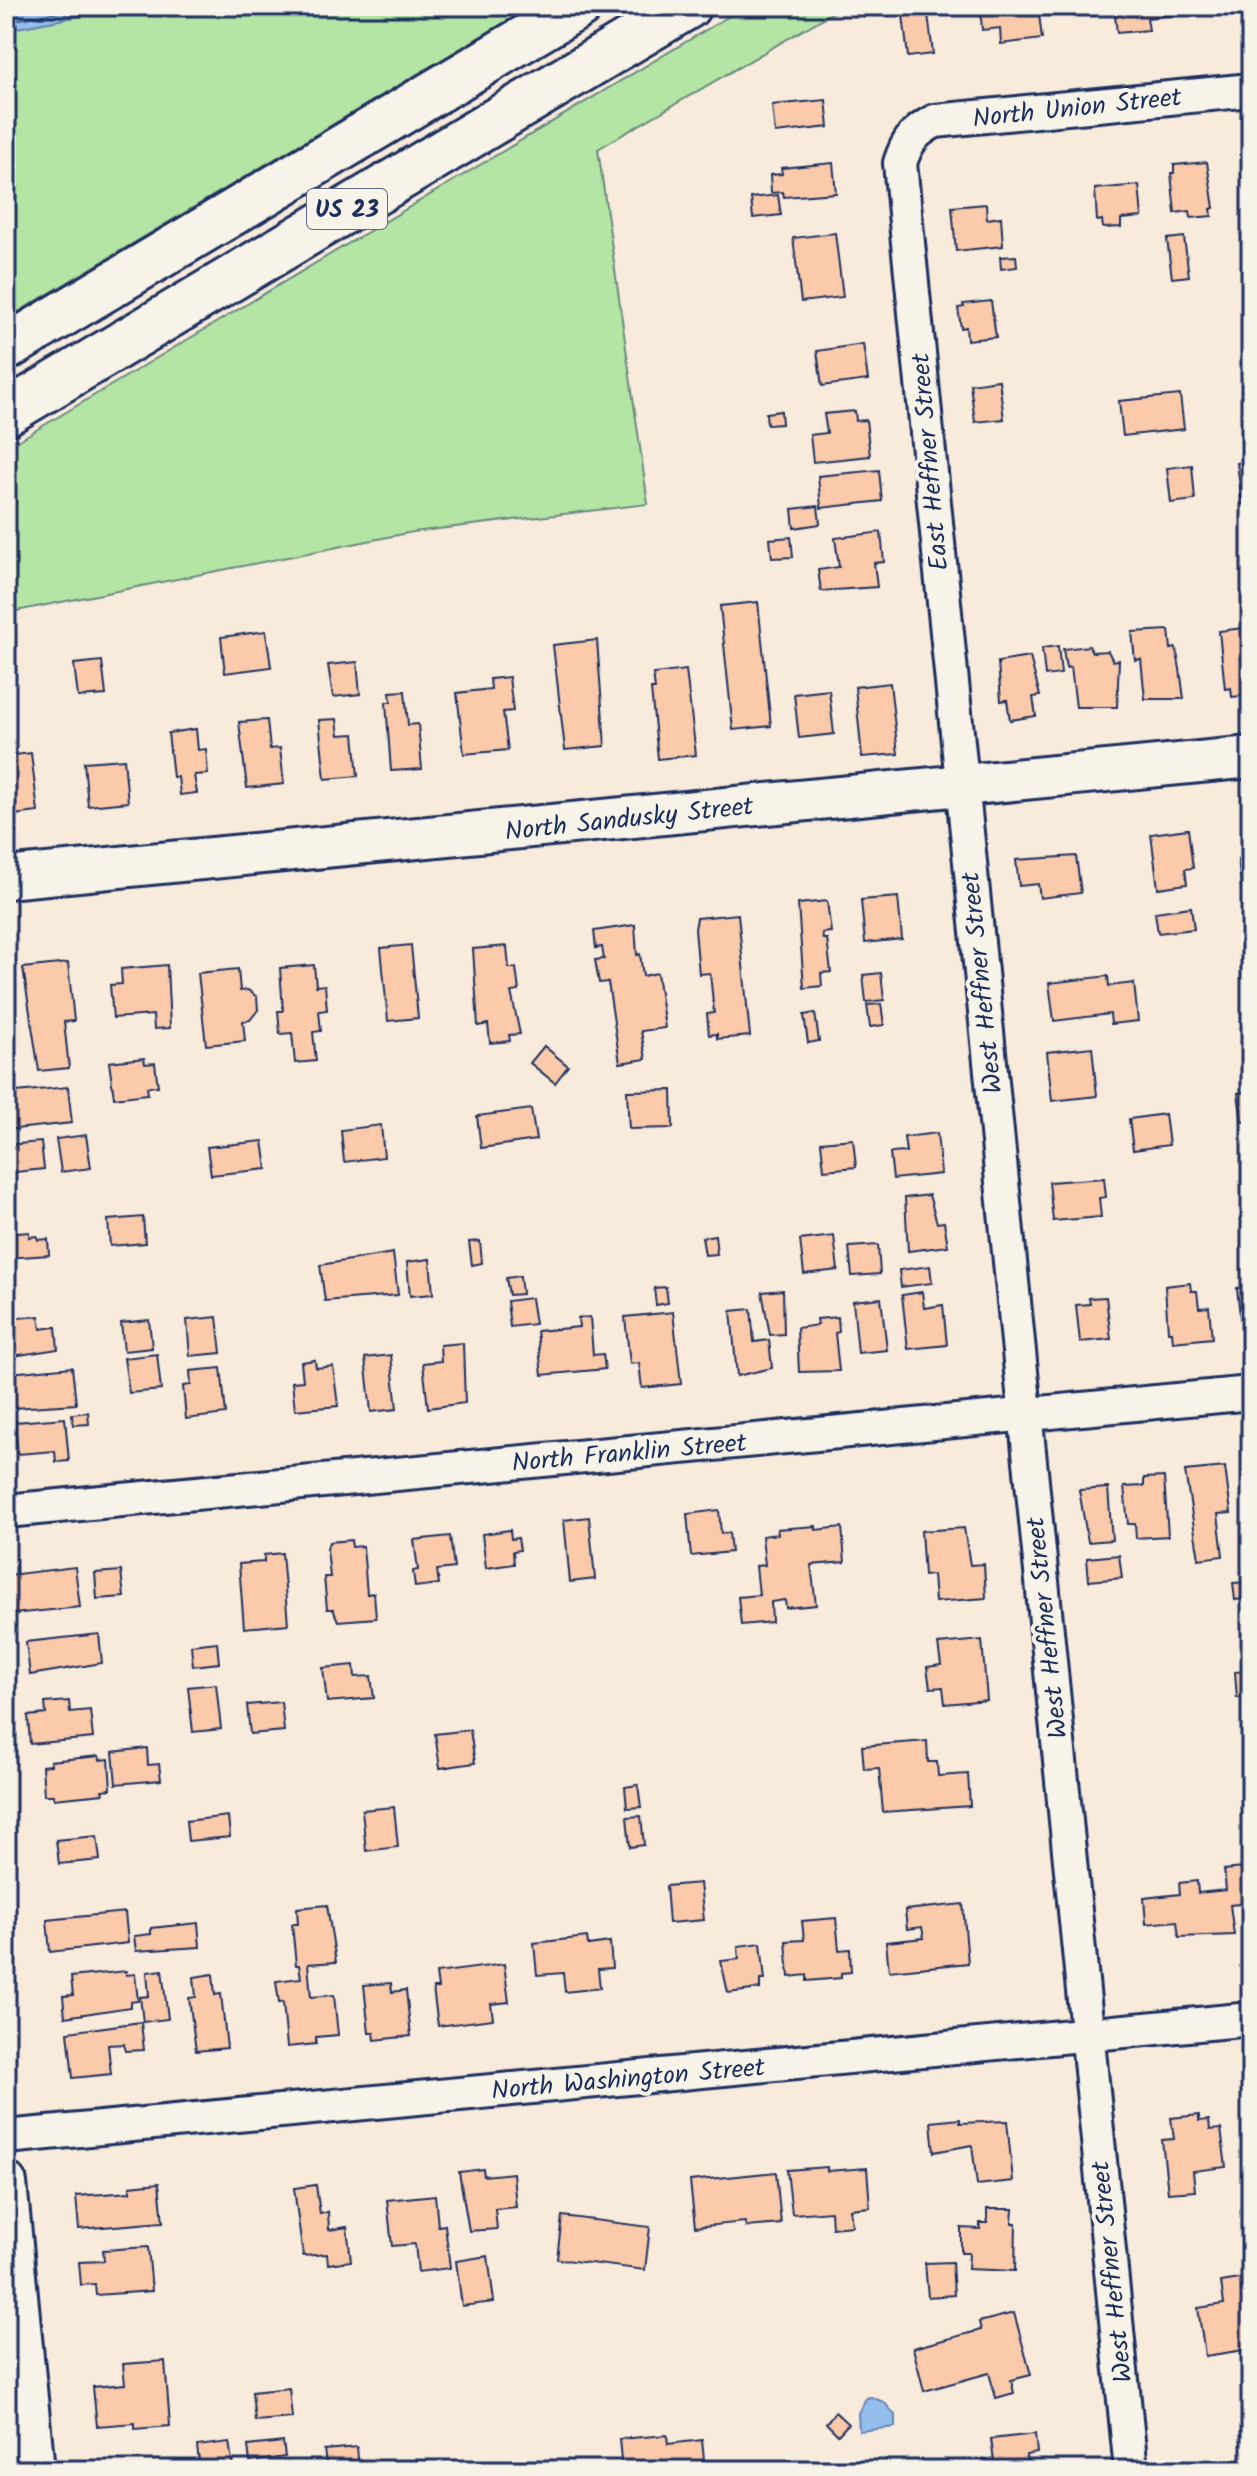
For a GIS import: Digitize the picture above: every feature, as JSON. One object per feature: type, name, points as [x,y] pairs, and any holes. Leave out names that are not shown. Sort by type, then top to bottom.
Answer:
[{"type":"highway","name":"US 23","points":[[6,348],[579,6]]},
{"type":"highway","name":"US 23","points":[[6,413],[688,6]]},
{"type":"street","name":"North Union Street","points":[[909,140],[918,129],[935,121],[1251,90]]},
{"type":"street","name":"East Heffner Street","points":[[909,140],[900,163],[962,785]]},
{"type":"street","name":"North Sandusky Street","points":[[6,878],[1251,757]]},
{"type":"street","name":"West Heffner Street","points":[[962,785],[1131,2470]]},
{"type":"street","name":"North Franklin Street","points":[[6,1511],[1251,1393]]},
{"type":"street","name":"North Washington Street","points":[[6,2137],[1251,2019]]},
{"type":"street","points":[[6,2183],[34,2470]]},
{"type":"green space","points":[[132,6],[532,6],[6,319],[6,30]]},
{"type":"green space","points":[[746,6],[844,6],[598,149],[648,504],[413,532],[6,613],[6,448]]},
{"type":"water","points":[[6,6],[132,6],[6,30]]},
{"type":"water","points":[[866,2398],[884,2402],[895,2415],[895,2427],[859,2431],[858,2413]]},
{"type":"building","points":[[902,6],[927,6],[933,54],[908,57]]},
{"type":"building","points":[[980,6],[1038,6],[1042,39],[1001,44],[1000,28],[982,30]]},
{"type":"building","points":[[1114,6],[1220,6],[1221,9],[1147,18],[1149,30],[1117,33]]},
{"type":"building","points":[[826,100],[829,127],[775,133],[772,105]]},
{"type":"building","points":[[1207,162],[1214,208],[1211,209],[1212,216],[1191,218],[1190,211],[1175,213],[1171,173],[1174,173],[1174,165]]},
{"type":"building","points":[[833,163],[836,193],[784,197],[783,192],[771,193],[770,175],[782,174],[781,168]]},
{"type":"building","points":[[1139,185],[1142,217],[1121,219],[1121,227],[1103,228],[1102,220],[1097,221],[1095,189]]},
{"type":"building","points":[[778,195],[781,215],[753,218],[751,198]]},
{"type":"building","points":[[986,204],[987,219],[1001,217],[1003,246],[956,251],[952,207]]},
{"type":"building","points":[[835,233],[843,297],[801,302],[793,238]]},
{"type":"building","points":[[1184,237],[1189,276],[1172,278],[1167,239]]},
{"type":"building","points":[[1016,256],[1017,267],[1001,269],[1000,257]]},
{"type":"building","points":[[991,301],[996,337],[967,340],[966,327],[961,328],[958,308],[964,307],[963,304]]},
{"type":"building","points":[[863,344],[868,380],[822,386],[817,351]]},
{"type":"building","points":[[999,380],[1004,419],[975,422],[970,384]]},
{"type":"building","points":[[1180,395],[1184,429],[1123,436],[1119,401]]},
{"type":"building","points":[[781,411],[782,424],[767,425],[766,413]]},
{"type":"building","points":[[855,411],[856,421],[866,420],[870,456],[813,462],[810,435],[827,433],[824,414]]},
{"type":"building","points":[[1251,462],[1251,503],[1242,504],[1237,463]]},
{"type":"building","points":[[1192,465],[1195,500],[1171,503],[1167,468]]},
{"type":"building","points":[[879,470],[882,501],[821,508],[818,476]]},
{"type":"building","points":[[818,506],[820,524],[794,528],[792,509]]},
{"type":"building","points":[[881,532],[884,562],[874,563],[877,587],[821,591],[818,570],[839,567],[835,538]]},
{"type":"building","points":[[791,537],[793,557],[772,558],[770,539]]},
{"type":"building","points":[[758,602],[771,726],[733,730],[720,606]]},
{"type":"building","points":[[1251,627],[1251,695],[1232,697],[1231,688],[1225,689],[1219,631]]},
{"type":"building","points":[[1169,630],[1171,649],[1176,648],[1184,699],[1145,699],[1141,659],[1135,660],[1132,632]]},
{"type":"building","points":[[266,631],[271,667],[225,673],[221,637]]},
{"type":"building","points":[[597,640],[605,746],[565,750],[553,645]]},
{"type":"building","points":[[1058,646],[1061,674],[1045,676],[1042,648]]},
{"type":"building","points":[[1089,646],[1092,652],[1108,651],[1113,661],[1119,660],[1117,707],[1076,707],[1071,667],[1066,668],[1063,649]]},
{"type":"building","points":[[1030,657],[1040,696],[1033,697],[1036,716],[1010,720],[1007,700],[1001,701],[998,662]]},
{"type":"building","points":[[102,661],[106,695],[78,697],[74,664]]},
{"type":"building","points":[[357,662],[360,694],[333,697],[328,665]]},
{"type":"building","points":[[686,670],[696,755],[658,759],[651,689],[655,689],[653,674]]},
{"type":"building","points":[[509,677],[513,711],[503,712],[508,750],[464,754],[457,693],[491,689],[490,679]]},
{"type":"building","points":[[890,683],[898,754],[862,757],[855,687]]},
{"type":"building","points":[[829,690],[834,734],[799,738],[794,694]]},
{"type":"building","points":[[405,691],[408,725],[418,724],[422,769],[391,771],[386,702],[391,702],[390,692]]},
{"type":"building","points":[[337,719],[339,735],[354,734],[358,776],[325,779],[319,720]]},
{"type":"building","points":[[267,720],[270,749],[280,748],[284,784],[247,788],[239,722]]},
{"type":"building","points":[[196,729],[198,750],[206,749],[208,774],[194,775],[197,793],[180,795],[178,777],[173,777],[168,733]]},
{"type":"building","points":[[31,753],[38,812],[6,816],[6,756]]},
{"type":"building","points":[[124,759],[128,802],[88,806],[84,762]]},
{"type":"building","points":[[1188,829],[1193,868],[1185,869],[1187,884],[1158,888],[1151,834]]},
{"type":"building","points":[[1076,856],[1081,893],[1040,898],[1038,884],[1019,886],[1016,860]]},
{"type":"building","points":[[1251,858],[1251,910],[1244,911],[1238,859]]},
{"type":"building","points":[[898,897],[902,939],[865,943],[861,900]]},
{"type":"building","points":[[827,901],[831,932],[822,933],[823,939],[827,939],[831,972],[821,973],[822,986],[804,988],[798,904]]},
{"type":"building","points":[[1191,907],[1194,929],[1158,933],[1155,912]]},
{"type":"building","points":[[738,914],[750,1036],[717,1039],[717,1034],[709,1035],[707,1014],[714,1013],[710,973],[699,974],[695,929],[697,918]]},
{"type":"building","points":[[635,925],[637,955],[640,954],[643,976],[657,973],[665,1028],[641,1031],[646,1059],[620,1063],[608,982],[599,983],[595,960],[604,959],[602,947],[596,948],[594,931]]},
{"type":"building","points":[[411,945],[418,1018],[388,1021],[381,948]]},
{"type":"building","points":[[507,946],[509,968],[516,968],[519,991],[511,992],[520,1034],[509,1035],[510,1041],[490,1043],[488,1024],[478,1026],[473,949]]},
{"type":"building","points":[[68,963],[74,1021],[64,1022],[69,1068],[39,1071],[23,968]]},
{"type":"building","points":[[167,965],[170,1028],[154,1029],[153,1015],[113,1018],[110,985],[122,984],[121,969]]},
{"type":"building","points":[[314,965],[316,986],[325,985],[327,1010],[319,1011],[321,1031],[313,1032],[316,1061],[295,1063],[292,1033],[280,1034],[278,1011],[283,1011],[280,968]]},
{"type":"building","points":[[238,969],[240,991],[248,990],[257,997],[258,1010],[250,1020],[243,1021],[245,1041],[206,1045],[198,973]]},
{"type":"building","points":[[881,973],[884,1000],[866,1002],[863,975]]},
{"type":"building","points":[[1108,976],[1109,986],[1134,983],[1138,1021],[1111,1024],[1110,1014],[1054,1021],[1049,983]]},
{"type":"building","points":[[881,1004],[884,1025],[870,1027],[867,1005]]},
{"type":"building","points":[[815,1013],[819,1041],[808,1043],[804,1015]]},
{"type":"building","points":[[544,1046],[568,1066],[555,1083],[530,1063]]},
{"type":"building","points":[[1092,1047],[1097,1096],[1052,1101],[1047,1052]]},
{"type":"building","points":[[144,1058],[145,1064],[155,1063],[158,1086],[147,1087],[148,1094],[114,1098],[109,1062]]},
{"type":"building","points":[[68,1087],[72,1123],[6,1130],[6,1093]]},
{"type":"building","points":[[672,1090],[673,1128],[629,1129],[627,1091]]},
{"type":"building","points":[[1251,1092],[1251,1121],[1242,1122],[1238,1093]]},
{"type":"building","points":[[531,1109],[536,1140],[481,1148],[477,1116]]},
{"type":"building","points":[[1165,1114],[1169,1145],[1133,1150],[1129,1119]]},
{"type":"building","points":[[381,1125],[384,1157],[344,1162],[341,1130]]},
{"type":"building","points":[[937,1133],[941,1174],[893,1179],[890,1153],[906,1152],[904,1137]]},
{"type":"building","points":[[86,1135],[91,1168],[61,1172],[56,1139]]},
{"type":"building","points":[[853,1139],[856,1167],[824,1170],[821,1142]]},
{"type":"building","points":[[263,1141],[267,1169],[211,1175],[207,1147]]},
{"type":"building","points":[[41,1142],[44,1169],[6,1173],[6,1145]]},
{"type":"building","points":[[1104,1178],[1106,1197],[1099,1198],[1101,1217],[1053,1221],[1049,1182]]},
{"type":"building","points":[[929,1195],[937,1223],[944,1222],[948,1246],[908,1251],[905,1198]]},
{"type":"building","points":[[143,1217],[145,1243],[110,1246],[108,1220]]},
{"type":"building","points":[[29,1232],[29,1237],[48,1239],[49,1255],[6,1258],[6,1234]]},
{"type":"building","points":[[715,1235],[717,1254],[705,1255],[702,1237]]},
{"type":"building","points":[[834,1236],[838,1270],[804,1274],[800,1240]]},
{"type":"building","points":[[480,1241],[482,1263],[472,1265],[469,1242]]},
{"type":"building","points":[[878,1245],[880,1274],[852,1276],[849,1247]]},
{"type":"building","points":[[393,1253],[398,1295],[325,1301],[320,1265]]},
{"type":"building","points":[[430,1259],[433,1294],[410,1296],[407,1262]]},
{"type":"building","points":[[930,1266],[932,1283],[901,1287],[899,1270]]},
{"type":"building","points":[[520,1276],[522,1294],[509,1295],[506,1278]]},
{"type":"building","points":[[1251,1277],[1251,1325],[1241,1326],[1237,1288],[1248,1287],[1247,1278]]},
{"type":"building","points":[[1190,1283],[1191,1291],[1197,1291],[1199,1308],[1209,1307],[1212,1338],[1173,1342],[1172,1332],[1168,1332],[1165,1286]]},
{"type":"building","points":[[666,1287],[668,1303],[656,1305],[654,1288]]},
{"type":"building","points":[[783,1290],[784,1334],[770,1335],[762,1292]]},
{"type":"building","points":[[922,1292],[924,1308],[943,1305],[947,1345],[908,1349],[902,1295]]},
{"type":"building","points":[[1106,1297],[1111,1339],[1080,1342],[1076,1305],[1090,1304],[1089,1298]]},
{"type":"building","points":[[531,1298],[535,1324],[510,1327],[507,1301]]},
{"type":"building","points":[[881,1298],[887,1350],[858,1353],[853,1301]]},
{"type":"building","points":[[751,1309],[754,1342],[769,1340],[772,1368],[737,1376],[731,1311]]},
{"type":"building","points":[[673,1312],[681,1384],[642,1388],[639,1363],[630,1364],[625,1317]]},
{"type":"building","points":[[39,1316],[41,1329],[56,1327],[58,1349],[6,1357],[6,1319]]},
{"type":"building","points":[[217,1317],[221,1353],[190,1356],[187,1320]]},
{"type":"building","points":[[590,1317],[593,1355],[603,1354],[605,1369],[542,1375],[537,1331],[579,1327],[578,1318]]},
{"type":"building","points":[[838,1317],[839,1332],[835,1333],[839,1371],[799,1372],[797,1328],[818,1325],[817,1319]]},
{"type":"building","points":[[149,1320],[152,1348],[124,1351],[121,1323]]},
{"type":"building","points":[[463,1343],[465,1403],[428,1408],[423,1363],[441,1361],[440,1345]]},
{"type":"building","points":[[157,1354],[161,1390],[129,1393],[124,1358]]},
{"type":"building","points":[[391,1355],[397,1409],[371,1412],[365,1358]]},
{"type":"building","points":[[315,1360],[316,1368],[333,1366],[338,1406],[295,1410],[292,1382],[303,1381],[301,1362]]},
{"type":"building","points":[[72,1367],[76,1404],[13,1408],[10,1373]]},
{"type":"building","points":[[221,1368],[226,1414],[186,1419],[183,1386],[191,1385],[190,1371]]},
{"type":"building","points":[[88,1412],[89,1424],[73,1425],[72,1414]]},
{"type":"building","points":[[65,1418],[69,1461],[56,1462],[55,1451],[18,1454],[15,1422]]},
{"type":"building","points":[[1225,1467],[1231,1513],[1218,1514],[1223,1556],[1199,1559],[1185,1471]]},
{"type":"building","points":[[1164,1477],[1168,1536],[1136,1538],[1135,1524],[1128,1524],[1124,1487],[1144,1486],[1144,1478]]},
{"type":"building","points":[[1108,1488],[1112,1540],[1088,1542],[1079,1490]]},
{"type":"building","points":[[719,1510],[721,1534],[729,1533],[731,1552],[691,1556],[687,1514]]},
{"type":"building","points":[[589,1517],[595,1579],[570,1582],[564,1520]]},
{"type":"building","points":[[816,1526],[816,1530],[842,1527],[845,1562],[811,1565],[816,1605],[786,1608],[785,1600],[771,1602],[772,1622],[741,1625],[738,1597],[759,1595],[756,1566],[765,1565],[762,1536],[778,1534],[777,1529]]},
{"type":"building","points":[[964,1528],[970,1565],[984,1564],[986,1598],[935,1602],[933,1575],[924,1576],[921,1531]]},
{"type":"building","points":[[510,1530],[511,1539],[518,1538],[520,1550],[513,1551],[514,1564],[486,1568],[482,1534]]},
{"type":"building","points":[[450,1536],[454,1568],[437,1570],[439,1584],[415,1587],[413,1571],[418,1570],[414,1540]]},
{"type":"building","points":[[351,1540],[352,1547],[363,1546],[367,1594],[374,1593],[376,1618],[338,1621],[333,1609],[327,1609],[324,1577],[330,1577],[327,1549],[329,1542]]},
{"type":"building","points":[[282,1553],[288,1624],[244,1628],[239,1564],[264,1562],[264,1555]]},
{"type":"building","points":[[1119,1555],[1122,1578],[1089,1581],[1087,1558]]},
{"type":"building","points":[[75,1567],[80,1607],[13,1614],[8,1575]]},
{"type":"building","points":[[121,1571],[124,1597],[97,1599],[95,1573]]},
{"type":"building","points":[[1248,1582],[1250,1598],[1235,1600],[1233,1583]]},
{"type":"building","points":[[99,1634],[102,1663],[30,1675],[26,1642]]},
{"type":"building","points":[[982,1640],[987,1700],[945,1704],[943,1687],[930,1688],[927,1667],[941,1665],[938,1644]]},
{"type":"building","points":[[217,1642],[219,1663],[193,1666],[191,1645]]},
{"type":"building","points":[[354,1665],[355,1677],[371,1676],[374,1698],[327,1702],[323,1668]]},
{"type":"building","points":[[1251,1670],[1251,1696],[1237,1698],[1235,1672]]},
{"type":"building","points":[[216,1684],[221,1729],[193,1732],[188,1687]]},
{"type":"building","points":[[69,1701],[70,1712],[90,1710],[93,1738],[30,1744],[28,1716],[46,1714],[45,1703]]},
{"type":"building","points":[[281,1702],[284,1731],[250,1734],[247,1705]]},
{"type":"building","points":[[470,1730],[475,1763],[440,1768],[435,1734]]},
{"type":"building","points":[[927,1741],[928,1762],[937,1762],[938,1776],[968,1774],[970,1806],[883,1812],[879,1768],[864,1769],[862,1746]]},
{"type":"building","points":[[147,1748],[148,1765],[159,1764],[161,1780],[116,1784],[113,1752]]},
{"type":"building","points":[[99,1756],[100,1760],[109,1759],[111,1789],[102,1790],[103,1794],[54,1799],[53,1795],[44,1795],[42,1766],[51,1765],[50,1761]]},
{"type":"building","points":[[638,1785],[641,1807],[627,1808],[625,1787]]},
{"type":"building","points":[[394,1807],[398,1847],[366,1851],[362,1810]]},
{"type":"building","points":[[228,1816],[230,1837],[188,1841],[186,1821]]},
{"type":"building","points":[[641,1816],[644,1845],[630,1847],[627,1817]]},
{"type":"building","points":[[97,1836],[100,1860],[59,1864],[56,1840]]},
{"type":"building","points":[[1251,1867],[1251,1903],[1230,1905],[1234,1935],[1179,1937],[1177,1921],[1146,1924],[1144,1898],[1180,1894],[1179,1883],[1197,1881],[1198,1893],[1226,1890],[1224,1870]]},
{"type":"building","points":[[700,1883],[704,1920],[669,1923],[666,1886]]},
{"type":"building","points":[[963,1904],[968,1963],[889,1971],[886,1942],[924,1938],[922,1927],[907,1929],[905,1910]]},
{"type":"building","points":[[327,1905],[336,1962],[308,1964],[311,1997],[334,1995],[338,2035],[316,2037],[316,2044],[287,2047],[283,2002],[279,2003],[276,1981],[301,1978],[299,1965],[296,1965],[292,1924],[298,1924],[297,1908]]},
{"type":"building","points":[[125,1912],[128,1943],[50,1952],[47,1920]]},
{"type":"building","points":[[836,1918],[839,1950],[850,1949],[851,1972],[841,1973],[841,1978],[807,1981],[807,1975],[789,1977],[786,1941],[804,1940],[802,1921]]},
{"type":"building","points":[[198,1923],[200,1947],[136,1951],[134,1936],[151,1934],[151,1928]]},
{"type":"building","points":[[587,1937],[588,1945],[610,1942],[612,1968],[598,1969],[600,1988],[565,1992],[563,1973],[537,1975],[534,1943]]},
{"type":"building","points":[[761,1943],[765,1980],[760,1980],[760,1989],[728,1993],[721,1961],[739,1959],[738,1946]]},
{"type":"building","points":[[504,1964],[509,2002],[491,2004],[493,2019],[438,2026],[433,1988],[438,1988],[436,1973]]},
{"type":"building","points":[[162,1970],[168,2019],[143,2022],[140,1997],[149,1996],[147,1972]]},
{"type":"building","points":[[126,1971],[126,1975],[135,1974],[138,2001],[130,2002],[130,2007],[65,2017],[63,1996],[73,1995],[71,1977]]},
{"type":"building","points":[[213,1974],[215,1995],[221,1994],[227,2048],[196,2051],[189,1998],[196,1997],[194,1977]]},
{"type":"building","points":[[391,1983],[392,1992],[406,1990],[411,2036],[375,2040],[374,2033],[369,2033],[364,1985]]},
{"type":"building","points":[[141,2022],[144,2050],[125,2051],[124,2044],[108,2045],[111,2074],[73,2078],[68,2032]]},
{"type":"building","points":[[1199,2115],[1199,2121],[1209,2120],[1210,2130],[1221,2129],[1226,2167],[1193,2171],[1195,2191],[1168,2193],[1162,2140],[1174,2139],[1171,2118]]},
{"type":"building","points":[[960,2119],[960,2123],[1007,2121],[1013,2181],[977,2185],[972,2145],[934,2152],[931,2122]]},
{"type":"building","points":[[827,2167],[827,2171],[867,2168],[870,2207],[850,2209],[852,2226],[832,2228],[831,2211],[792,2214],[787,2170]]},
{"type":"building","points":[[483,2169],[484,2176],[513,2173],[516,2207],[495,2209],[497,2229],[469,2231],[459,2172]]},
{"type":"building","points":[[776,2172],[781,2224],[746,2227],[745,2222],[695,2227],[690,2181]]},
{"type":"building","points":[[159,2183],[163,2222],[79,2229],[76,2196],[130,2192],[130,2186]]},
{"type":"building","points":[[316,2185],[320,2214],[328,2212],[329,2230],[347,2227],[351,2261],[328,2264],[327,2254],[303,2256],[294,2188]]},
{"type":"building","points":[[435,2195],[438,2226],[445,2225],[450,2268],[418,2272],[415,2244],[392,2246],[387,2200]]},
{"type":"building","points":[[987,2209],[1013,2209],[1012,2223],[1016,2223],[1015,2271],[968,2269],[969,2253],[961,2253],[961,2228],[980,2229],[980,2223],[987,2223]]},
{"type":"building","points":[[562,2216],[650,2227],[645,2270],[557,2259]]},
{"type":"building","points":[[148,2247],[152,2291],[96,2295],[95,2284],[81,2285],[79,2262],[104,2261],[103,2250]]},
{"type":"building","points":[[488,2256],[494,2302],[462,2306],[456,2261]]},
{"type":"building","points":[[952,2262],[954,2295],[928,2297],[925,2263]]},
{"type":"building","points":[[1240,2279],[1251,2349],[1205,2356],[1198,2308],[1224,2304],[1221,2282]]},
{"type":"building","points":[[1014,2313],[1031,2375],[1011,2380],[1014,2393],[996,2398],[989,2373],[924,2391],[913,2348],[981,2330],[979,2322]]},
{"type":"building","points":[[165,2361],[170,2426],[135,2429],[135,2423],[97,2426],[93,2387],[125,2384],[123,2364]]},
{"type":"building","points":[[289,2388],[292,2418],[255,2421],[252,2392]]},
{"type":"building","points":[[835,2412],[848,2424],[838,2435],[826,2423]]},
{"type":"building","points":[[1035,2434],[1037,2453],[1026,2455],[1027,2470],[995,2470],[991,2439]]},
{"type":"building","points":[[667,2435],[668,2444],[702,2440],[705,2470],[622,2470],[619,2439]]},
{"type":"building","points":[[229,2442],[233,2467],[200,2470],[197,2446]]},
{"type":"building","points":[[283,2442],[285,2457],[250,2462],[248,2446]]},
{"type":"building","points":[[357,2447],[359,2470],[327,2470],[324,2450]]}]
